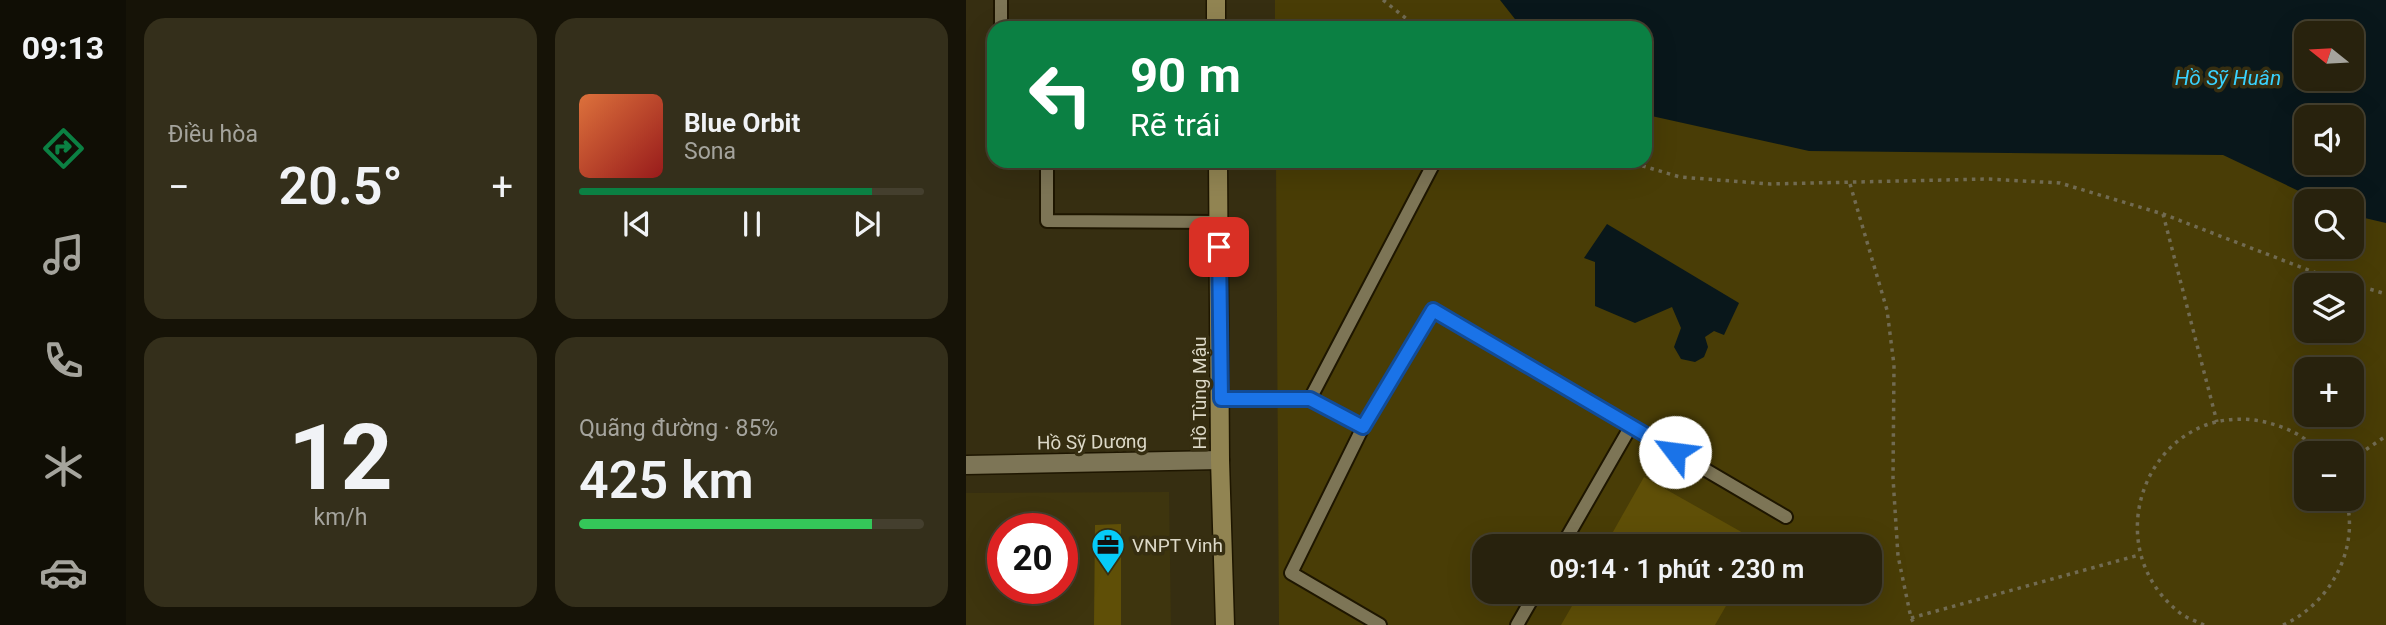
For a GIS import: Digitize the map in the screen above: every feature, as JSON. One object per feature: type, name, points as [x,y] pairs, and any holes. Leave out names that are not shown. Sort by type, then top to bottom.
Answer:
[{"type":"main road","points":[[1216,0],[1216,21]]},
{"type":"main road","name":"Hồ Tùng Mậu","points":[[1218,168],[1220,460],[1225,625]]},
{"type":"street","name":"Hồ Sỹ Dương","points":[[966,465],[1220,460]]},
{"type":"lane","points":[[1001,0],[1001,21]]},
{"type":"lane","points":[[1047,168],[1047,221],[1219,222]]},
{"type":"lane","points":[[1310,399],[1431,168]]},
{"type":"lane","points":[[1380,625],[1291,573],[1363,427],[1433,310],[1786,517]]},
{"type":"lane","points":[[1221,399],[1310,399],[1363,427]]},
{"type":"lane","points":[[1569,534],[1631,426]]},
{"type":"lane","points":[[1517,625],[1529,604]]},
{"type":"path","points":[[1383,0],[1409,21]]},
{"type":"path","points":[[1650,168],[1680,177],[1770,184],[1987,179],[2060,183],[2164,214],[2316,273],[2386,294]]},
{"type":"path","points":[[1850,184],[1886,310],[1893,354],[1893,478],[1898,556],[1911,618],[1915,625]]},
{"type":"path","points":[[2164,214],[2217,422]]},
{"type":"path","points":[[2204,625],[2181,614],[2155,588],[2139,555],[2136,521],[2143,488],[2160,458],[2186,435],[2217,422],[2250,419],[2284,427],[2308,441]]},
{"type":"path","points":[[2364,451],[2386,436]]},
{"type":"path","points":[[2283,625],[2316,604],[2338,574],[2349,539],[2347,511]]},
{"type":"path","points":[[1911,618],[2139,555]]},
{"type":"path","points":[[2295,618],[2297,625]]},
{"type":"shaded area","points":[[1275,0],[2386,0],[2386,625],[1279,625],[1276,168],[1652,168],[1652,21],[1275,21]]},
{"type":"shaded area","points":[[1169,492],[1171,625],[966,625],[966,493]]},
{"type":"water","name":"Hồ Sỹ Huân","points":[[1500,0],[2386,0],[2386,223],[2364,218],[2364,189],[2295,189],[2223,155],[1809,151],[1652,116],[1652,21],[1516,21]]},
{"type":"water","points":[[1607,224],[1739,303],[1724,335],[1714,331],[1705,337],[1708,347],[1704,357],[1695,362],[1681,359],[1674,347],[1681,328],[1672,307],[1635,323],[1595,306],[1595,262],[1584,258]]},
{"type":"building","points":[[1644,477],[1745,534],[1612,534]]},
{"type":"building","name":"VNPT Vinh","points":[[1121,524],[1121,625],[1094,625],[1095,525]]},
{"type":"building","points":[[1573,604],[1727,604],[1715,625],[1561,625]]},
{"type":"place","name":"VNPT Vinh","points":[[1108,575]]},
{"type":"route","points":[[1219,247],[1221,399],[1310,399],[1363,427],[1433,310],[1675,452]]}]
